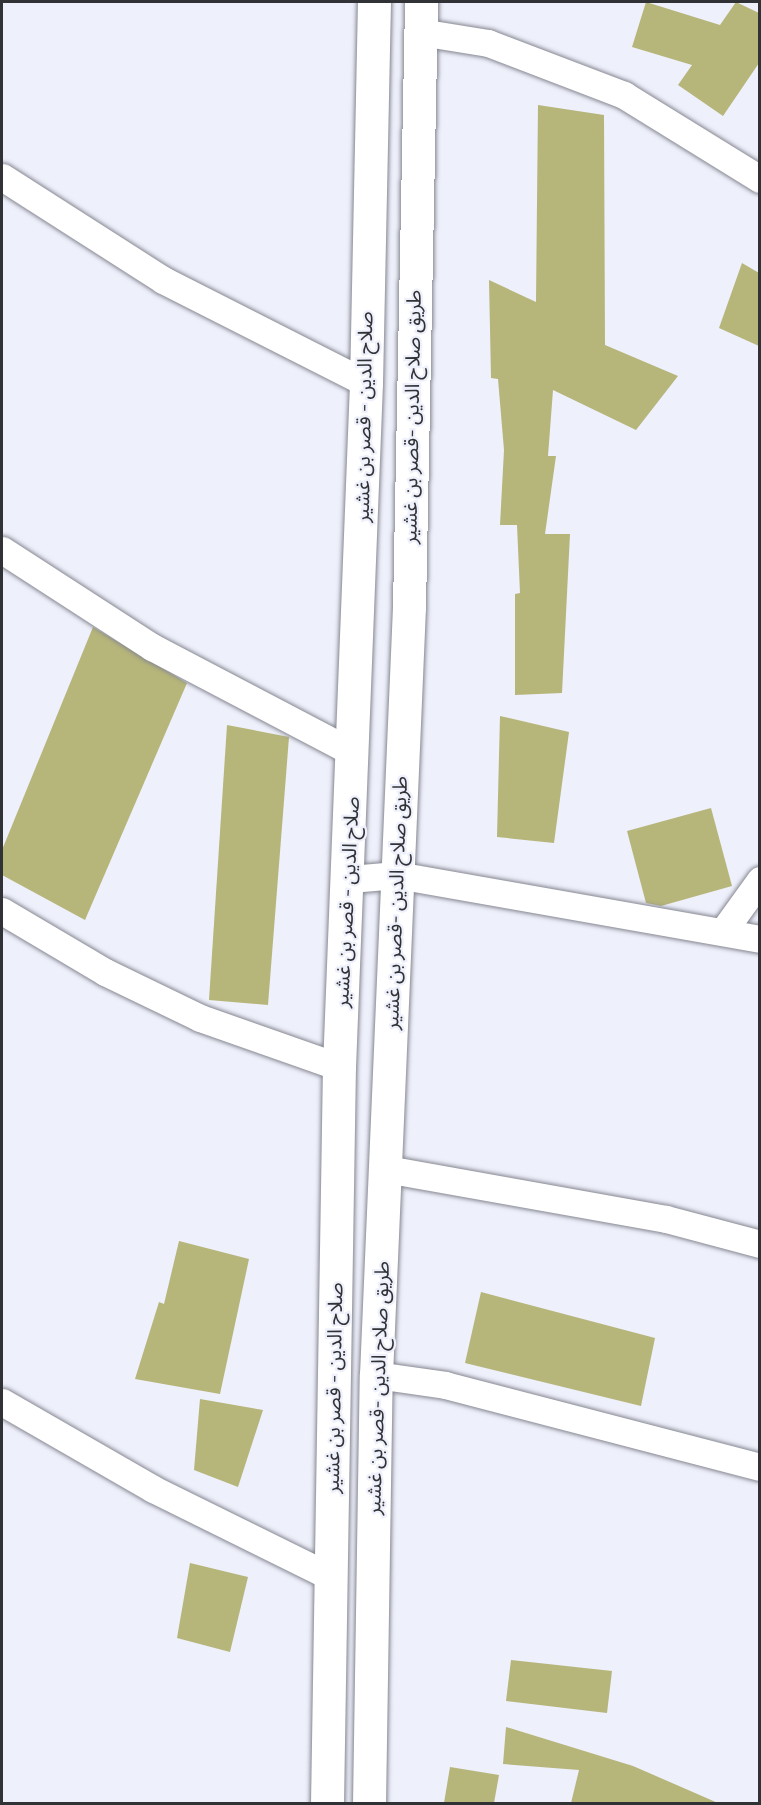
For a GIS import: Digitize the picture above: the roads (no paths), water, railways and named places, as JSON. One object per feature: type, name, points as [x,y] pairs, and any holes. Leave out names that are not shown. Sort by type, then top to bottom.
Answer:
[{"type":"highway","name":"صلاح الدين - قصر بن غشير","points":[[327,1803],[339,1067],[350,879],[366,383],[374,2]]},
{"type":"highway","name":"طريق صلاح الدين -قصر بن غشير","points":[[369,1803],[376,1376],[409,607],[421,17]]},
{"type":"street","points":[[421,17],[624,95],[759,179]]},
{"type":"street","points":[[2,177],[163,280],[366,383]]},
{"type":"street","points":[[2,550],[152,647],[354,753]]},
{"type":"street","points":[[350,879],[397,875],[724,930],[759,939]]},
{"type":"street","points":[[724,930],[759,880]]},
{"type":"street","points":[[2,911],[105,972],[200,1018],[339,1067]]},
{"type":"street","points":[[386,1169],[666,1219],[759,1244]]},
{"type":"street","points":[[376,1376],[445,1385],[759,1467]]},
{"type":"street","points":[[2,1402],[153,1490],[331,1577]]}]
